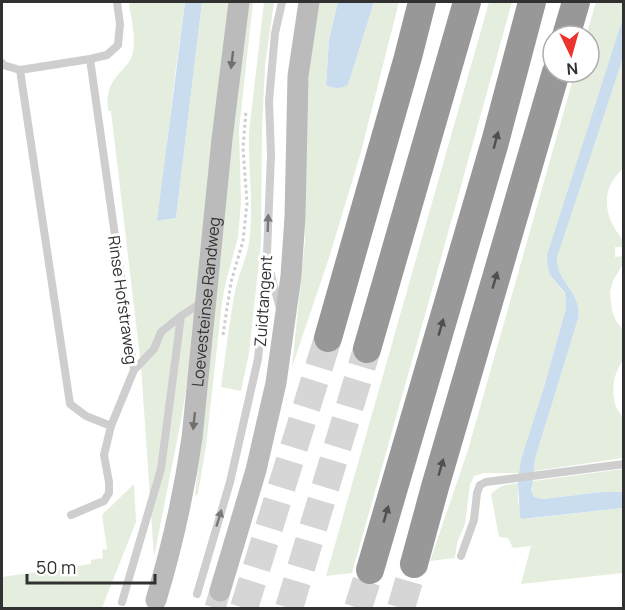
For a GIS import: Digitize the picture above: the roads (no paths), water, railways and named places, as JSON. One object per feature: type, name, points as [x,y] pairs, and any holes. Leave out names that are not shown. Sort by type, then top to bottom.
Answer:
[{"type":"highway","points":[[328,338],[422,2]]},
{"type":"highway","points":[[367,350],[467,2]]},
{"type":"highway","points":[[369,570],[495,141],[532,2]]},
{"type":"highway","points":[[570,24],[576,2]]},
{"type":"highway","points":[[414,564],[552,84]]},
{"type":"street","name":"Loevesteinse Randweg","points":[[156,600],[185,485],[192,438],[222,139],[239,2]]},
{"type":"street","points":[[220,591],[256,470],[276,383],[291,276],[295,217],[298,76],[309,2]]},
{"type":"lane","points":[[2,63],[20,70],[107,56],[118,45],[120,24],[117,2]]},
{"type":"lane","name":"Zuidtangent","points":[[197,594],[230,482],[258,359],[267,257],[271,155],[269,101],[275,33],[282,2]]},
{"type":"lane","name":"Rinse Hofstraweg","points":[[71,515],[104,501],[109,493],[104,455],[111,426],[134,370],[90,59]]},
{"type":"lane","points":[[20,70],[70,404],[86,416],[111,426]]},
{"type":"lane","points":[[267,257],[284,323]]},
{"type":"lane","points":[[134,370],[154,349],[161,332],[207,299]]},
{"type":"lane","points":[[122,603],[161,469],[181,316]]},
{"type":"lane","points":[[461,556],[474,520],[480,486],[486,482],[624,464]]},
{"type":"water","points":[[185,2],[202,2],[176,218],[157,221]]},
{"type":"water","points":[[338,2],[374,2],[348,85],[337,88],[326,85],[329,39]]},
{"type":"water","points":[[623,18],[623,58],[557,257],[559,271],[576,299],[579,316],[535,459],[531,491],[534,497],[543,499],[601,492],[623,492],[623,508],[522,519],[518,483],[521,459],[566,308],[565,293],[550,275],[547,255]]},
{"type":"tunnel","points":[[244,608],[328,338]]},
{"type":"tunnel","points":[[289,608],[367,349]]},
{"type":"tunnel","points":[[401,608],[414,564]]},
{"type":"tunnel","points":[[358,608],[370,570]]},
{"type":"tunnel","points":[[215,608],[220,591]]}]
